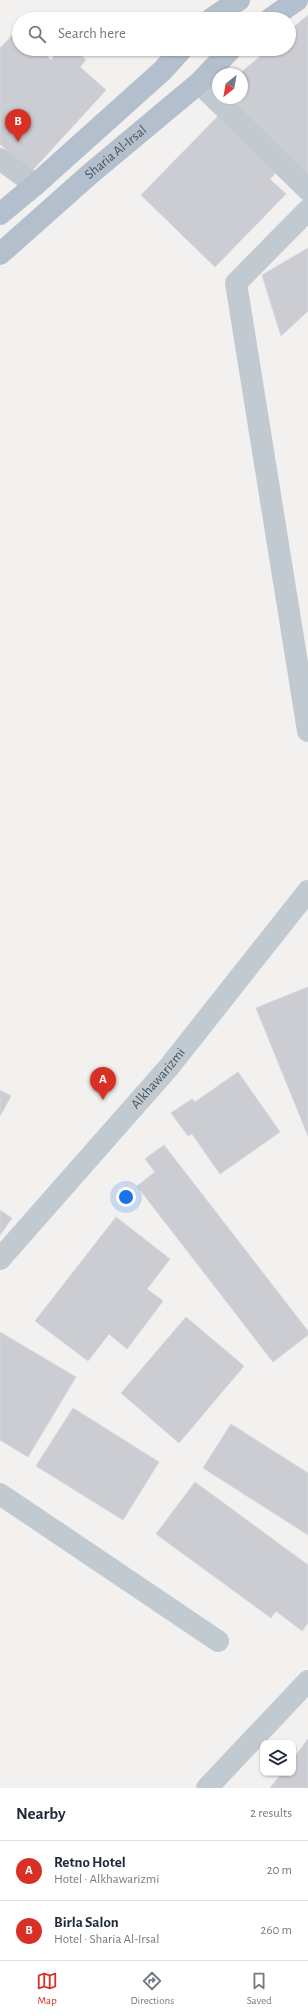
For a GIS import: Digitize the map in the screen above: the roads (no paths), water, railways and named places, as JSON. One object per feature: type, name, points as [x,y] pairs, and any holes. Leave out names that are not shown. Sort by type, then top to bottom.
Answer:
[{"type":"main road","points":[[221,12],[239,0]]},
{"type":"main road","points":[[280,12],[297,0]]},
{"type":"main road","name":"Sharia Al-Irsal","points":[[0,214],[35,185],[162,71],[176,56]]},
{"type":"main road","name":"Sharia Al-Irsal","points":[[0,254],[90,174],[199,83],[224,56]]},
{"type":"street","points":[[199,83],[308,190]]},
{"type":"street","points":[[0,159],[35,185]]},
{"type":"street","points":[[308,210],[236,283],[308,731]]},
{"type":"street","name":"Alkhawarizmi","points":[[0,1258],[170,1067],[307,898]]},
{"type":"street","points":[[0,1494],[218,1641]]},
{"type":"street","points":[[207,1788],[308,1681]]},
{"type":"place","name":"Birla Salon","points":[[18,142]]},
{"type":"place","name":"Retno Hotel","points":[[103,1100]]}]
